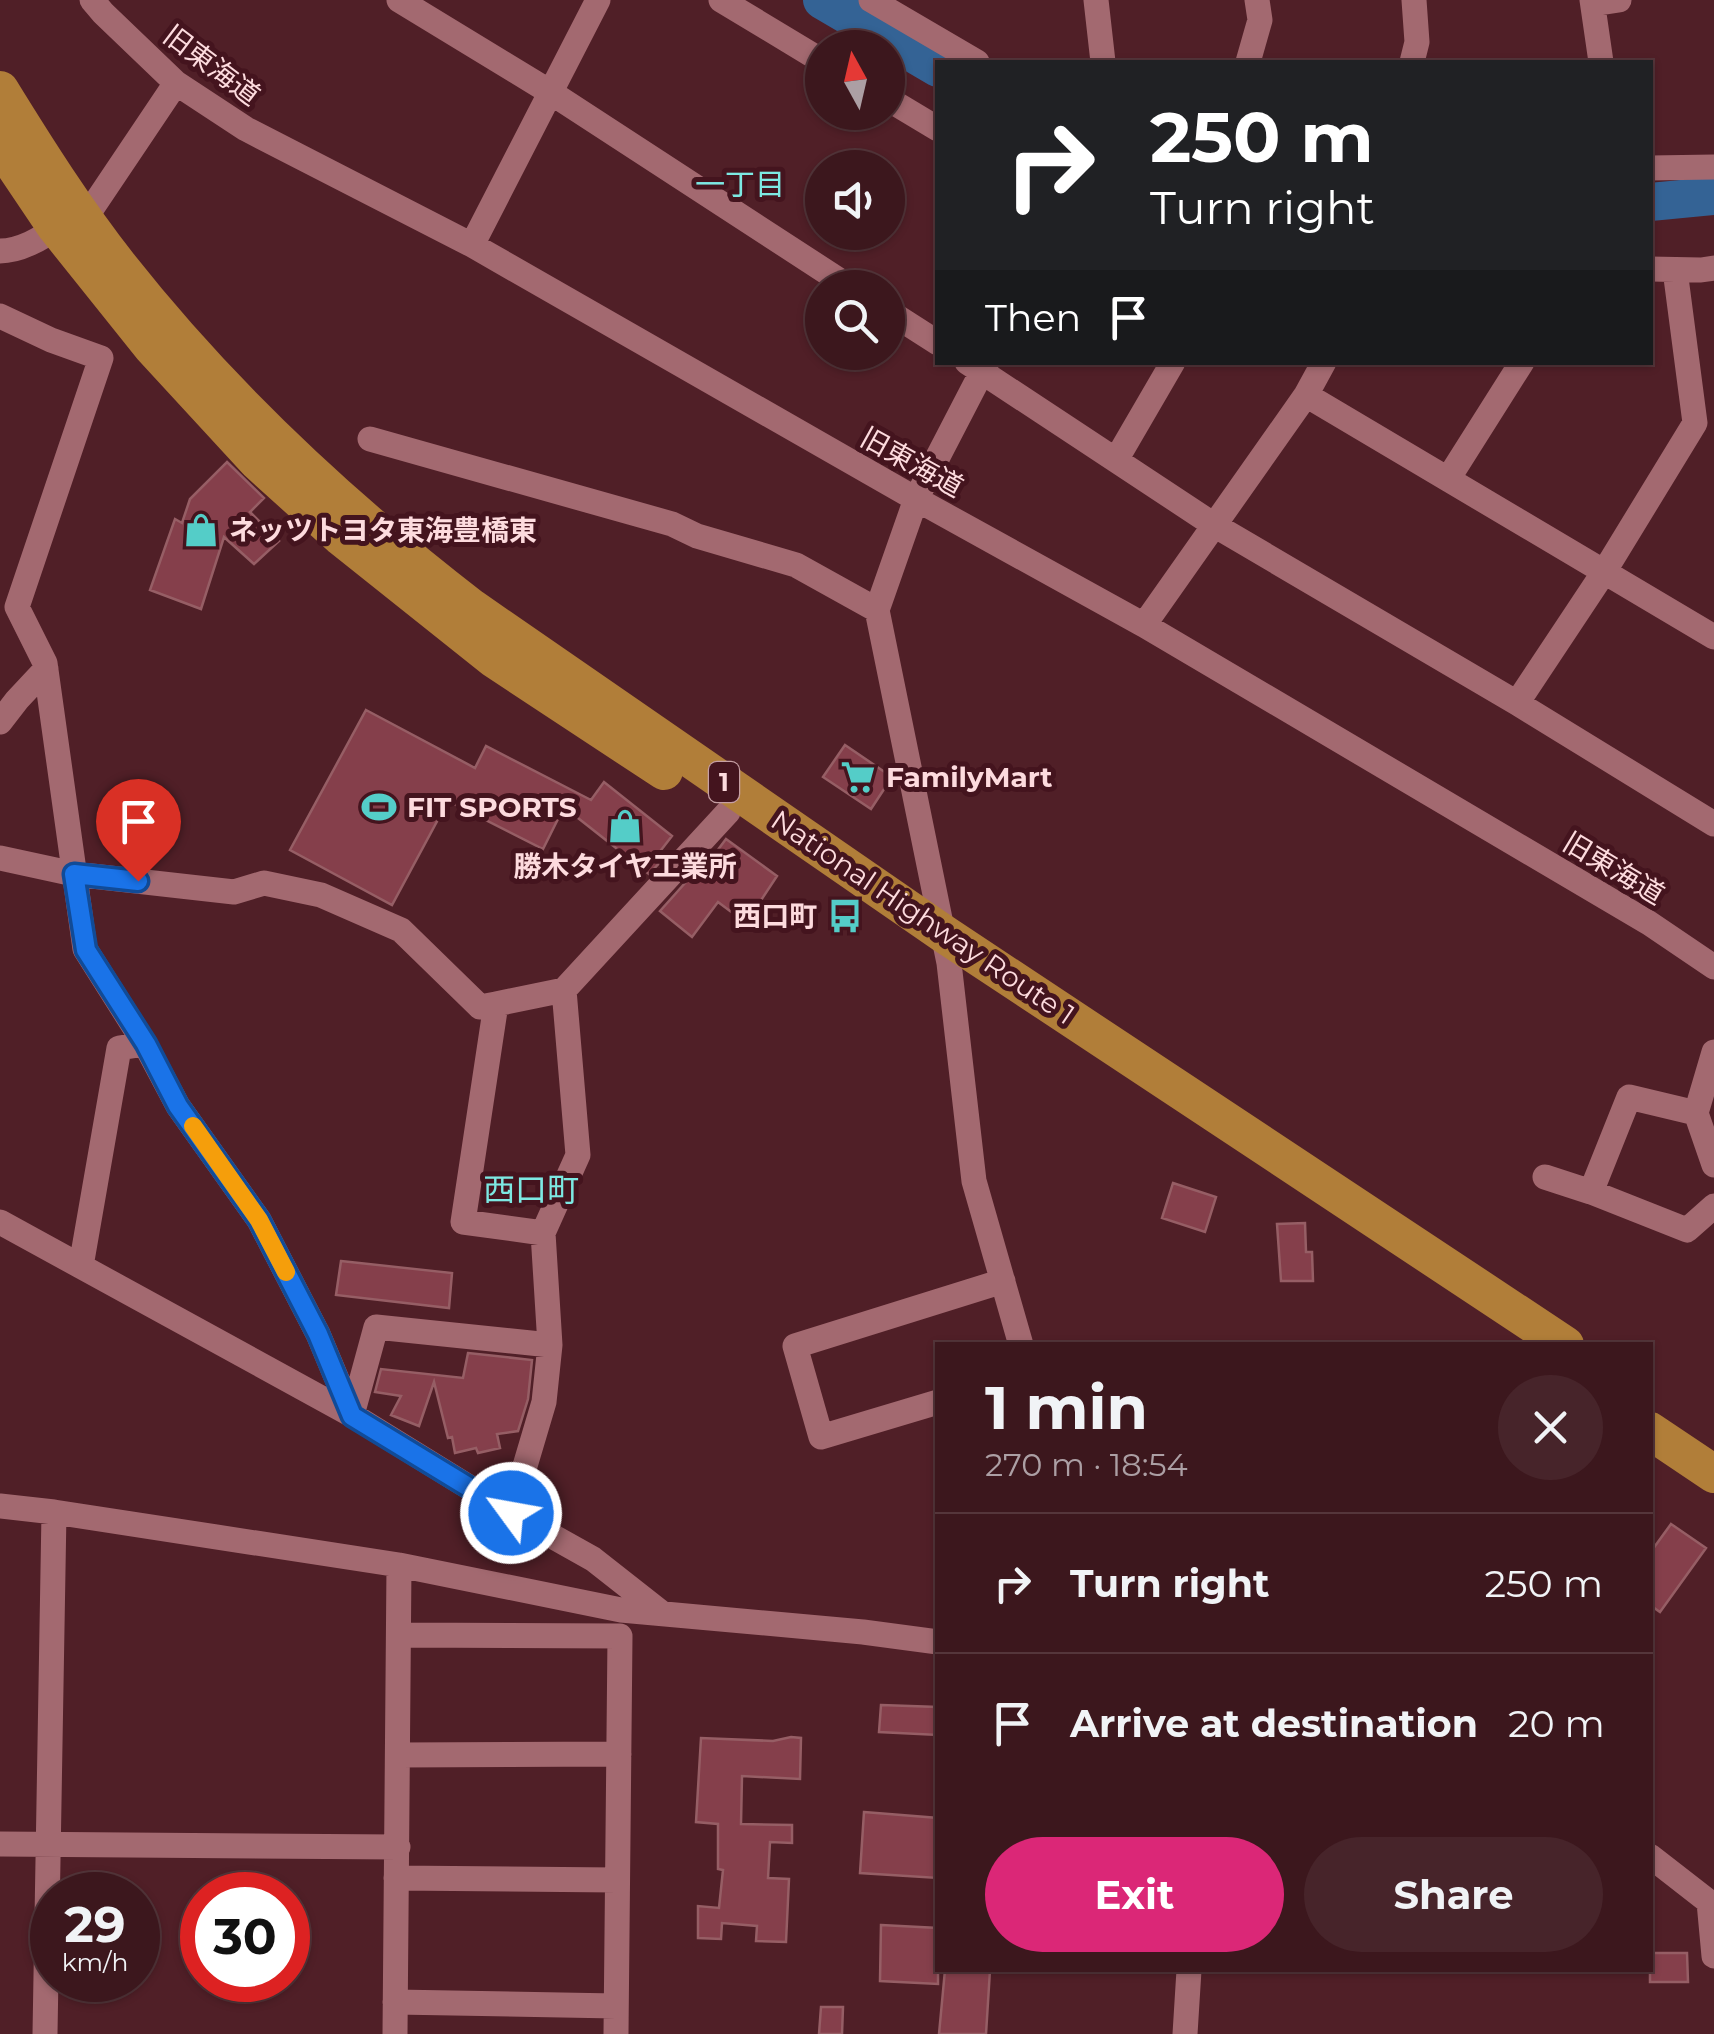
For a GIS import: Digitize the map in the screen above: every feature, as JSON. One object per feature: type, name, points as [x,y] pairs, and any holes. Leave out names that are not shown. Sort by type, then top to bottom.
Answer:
[{"type":"highway","name":"National Highway Route 1","points":[[0,90],[70,223],[152,347],[244,446],[341,536],[494,659],[1560,1342]]},
{"type":"highway","name":"National Highway Route 1","points":[[0,144],[296,460],[404,556],[946,949],[1518,1342]]},
{"type":"highway","points":[[1653,1403],[1714,1444]]},
{"type":"highway","points":[[1653,1433],[1714,1474]]},
{"type":"street","name":"旧東海道","points":[[92,0],[176,82],[246,129],[472,245],[1144,625],[1648,923],[1714,966]]},
{"type":"street","points":[[399,0],[550,92],[824,270]]},
{"type":"street","points":[[472,245],[598,0]]},
{"type":"street","points":[[721,0],[805,51]]},
{"type":"street","points":[[1096,0],[1104,60]]},
{"type":"street","points":[[1249,60],[1260,20],[1257,0]]},
{"type":"street","points":[[1412,60],[1416,42],[1414,0]]},
{"type":"street","points":[[1601,60],[1592,2],[1620,0]]},
{"type":"street","points":[[878,2],[974,60]]},
{"type":"street","points":[[0,251],[10,251],[70,223],[176,82]]},
{"type":"street","points":[[905,110],[935,127]]},
{"type":"street","points":[[1653,168],[1714,167]]},
{"type":"street","points":[[1517,703],[1704,428],[1663,270],[1714,268]]},
{"type":"street","points":[[0,316],[101,358],[17,607],[46,669],[86,950],[146,1044],[178,1106],[259,1220],[318,1334],[352,1416]]},
{"type":"street","points":[[905,322],[935,341]]},
{"type":"street","points":[[1116,460],[1170,365]]},
{"type":"street","points":[[1144,625],[1306,395],[1322,365]]},
{"type":"street","points":[[1448,479],[1520,365]]},
{"type":"street","points":[[1020,1342],[974,1180],[946,949],[877,610],[916,499],[979,366],[1214,525],[1714,824]]},
{"type":"street","points":[[1306,395],[1714,637]]},
{"type":"street","points":[[370,439],[672,524],[697,536],[796,566],[877,610]]},
{"type":"street","points":[[0,722],[46,669]]},
{"type":"street","points":[[0,858],[74,874],[234,892],[264,883],[321,896],[401,930],[480,1007],[564,990],[728,812]]},
{"type":"street","points":[[511,1513],[544,1402],[550,1345],[543,1233],[578,1155],[564,990]]},
{"type":"street","points":[[496,1004],[463,1222],[543,1233]]},
{"type":"street","points":[[81,1266],[119,1048],[146,1044]]},
{"type":"street","points":[[1714,1052],[1696,1113],[1714,1164]]},
{"type":"street","points":[[1592,1192],[1629,1097],[1696,1113]]},
{"type":"street","points":[[1545,1178],[1592,1192],[1687,1230],[1714,1206]]},
{"type":"street","points":[[0,1222],[352,1416],[593,1559],[663,1614]]},
{"type":"street","points":[[935,1403],[821,1437],[795,1346],[1003,1281]]},
{"type":"street","points":[[352,1416],[376,1327],[550,1345]]},
{"type":"street","points":[[0,1506],[399,1565],[620,1610],[935,1642]]},
{"type":"street","points":[[45,2034],[54,1512]]},
{"type":"street","points":[[395,2034],[399,1565]]},
{"type":"street","points":[[400,1635],[620,1636],[616,2034]]},
{"type":"street","points":[[398,1755],[619,1754]]},
{"type":"street","points":[[0,1844],[398,1847]]},
{"type":"street","points":[[1653,1858],[1712,1900],[1714,1956]]},
{"type":"street","points":[[396,1878],[618,1880]]},
{"type":"street","points":[[1185,2034],[1189,1972]]},
{"type":"street","points":[[396,2002],[616,2006]]},
{"type":"building","name":"ネッツトヨタ東海豊橋東","points":[[227,462],[264,498],[250,512],[279,541],[254,564],[224,537],[201,609],[150,590],[175,519],[182,523],[190,499]]},
{"type":"building","name":"FIT SPORTS","points":[[366,710],[475,768],[486,746],[591,800],[604,782],[672,836],[658,854],[664,858],[649,874],[564,807],[543,849],[448,801],[392,905],[290,850]]},
{"type":"building","name":"FamilyMart","points":[[845,745],[892,777],[871,809],[823,777]]},
{"type":"building","points":[[726,839],[777,876],[746,923],[718,902],[692,937],[660,911],[695,872],[699,875]]},
{"type":"building","points":[[1173,1183],[1216,1197],[1205,1232],[1162,1218]]},
{"type":"building","points":[[1305,1223],[1313,1281],[1281,1281],[1277,1224]]},
{"type":"building","points":[[341,1261],[452,1273],[449,1308],[336,1295]]},
{"type":"building","points":[[468,1353],[532,1360],[528,1399],[518,1431],[497,1434],[500,1448],[455,1453],[434,1382],[419,1426],[391,1415],[401,1396],[375,1392],[381,1369],[463,1378]]},
{"type":"building","points":[[1671,1524],[1706,1548],[1660,1612],[1653,1607],[1653,1549]]},
{"type":"building","points":[[881,1705],[935,1707],[935,1735],[879,1732]]},
{"type":"building","points":[[701,1738],[773,1741],[801,1738],[800,1779],[742,1776],[741,1824],[792,1825],[792,1843],[770,1842],[768,1878],[789,1879],[786,1942],[756,1941],[757,1926],[722,1923],[721,1939],[698,1938],[698,1906],[719,1908],[723,1870],[718,1869],[718,1824],[696,1822]]},
{"type":"building","points":[[864,1812],[935,1818],[935,1878],[860,1873]]},
{"type":"building","points":[[881,1925],[935,1928],[938,1984],[880,1981]]},
{"type":"building","points":[[1653,1953],[1687,1953],[1688,1982],[1650,1982]]},
{"type":"building","points":[[945,1972],[990,1972],[986,2034],[939,2034]]},
{"type":"building","points":[[821,2007],[843,2007],[842,2034],[819,2034]]},
{"type":"waterway","points":[[822,0],[935,66]]},
{"type":"waterway","points":[[1653,202],[1714,196]]},
{"type":"slow traffic","points":[[193,1126],[259,1220],[286,1272]]},
{"type":"place","name":"ネッツトヨタ東海豊橋東","points":[[201,530]]},
{"type":"place","name":"FamilyMart","points":[[858,777]]},
{"type":"place","name":"FIT SPORTS","points":[[379,807]]},
{"type":"place","name":"勝木タイヤ工業所","points":[[625,826]]},
{"type":"place","name":"西口町","points":[[845,916]]},
{"type":"district","name":"一丁目","points":[[740,185]]},
{"type":"district","name":"西口町","points":[[531,1190]]},
{"type":"route","points":[[138,881],[74,874],[86,950],[146,1044],[178,1106],[259,1220],[318,1334],[352,1416],[511,1513]]}]
